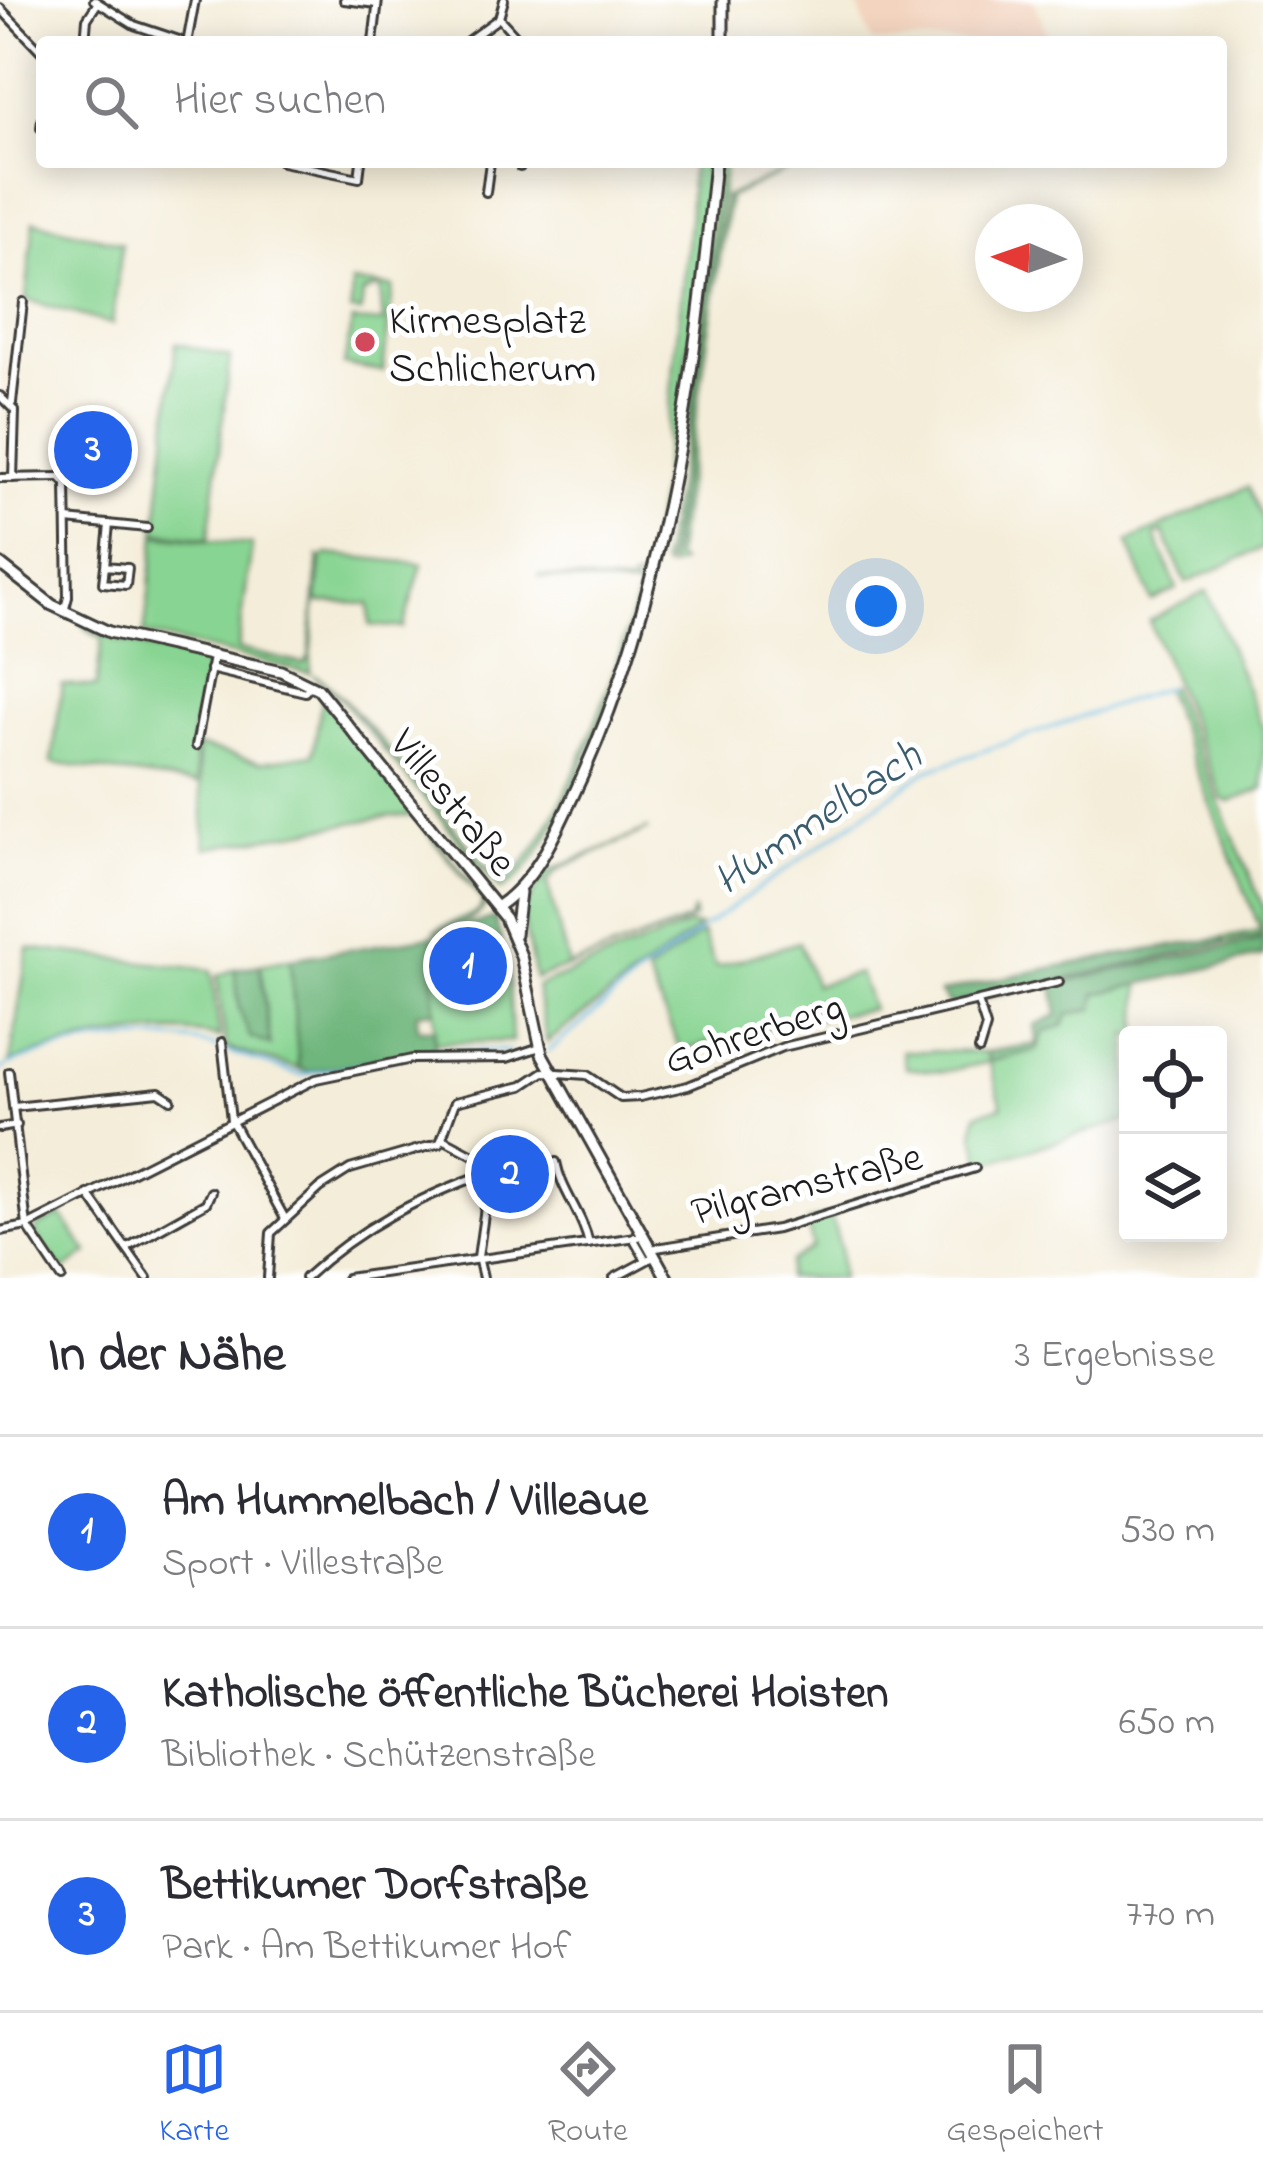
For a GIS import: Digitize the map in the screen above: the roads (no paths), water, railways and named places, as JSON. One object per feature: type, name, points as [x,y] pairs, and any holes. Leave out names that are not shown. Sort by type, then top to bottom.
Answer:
[{"type":"main road","points":[[723,0],[723,36]]},
{"type":"main road","points":[[515,939],[514,910],[521,888],[594,752],[646,605],[681,438],[714,168]]},
{"type":"main road","name":"Villestraße","points":[[0,565],[64,611],[123,637],[211,663],[281,671],[311,684],[347,718],[498,906],[515,939],[550,1071],[639,1238],[667,1278]]},
{"type":"main road","points":[[498,906],[521,888]]},
{"type":"street","points":[[185,36],[195,0]]},
{"type":"street","points":[[344,0],[377,2],[374,36]]},
{"type":"street","points":[[474,36],[499,18],[504,0]]},
{"type":"street","points":[[86,36],[96,2],[134,25],[168,36]]},
{"type":"street","points":[[0,8],[36,46]]},
{"type":"street","points":[[499,18],[515,36]]},
{"type":"street","points":[[311,168],[359,178],[360,168]]},
{"type":"street","points":[[486,191],[489,168]]},
{"type":"street","points":[[13,478],[12,403],[23,302]]},
{"type":"street","points":[[0,396],[12,403]]},
{"type":"street","points":[[0,478],[61,477],[71,467],[77,434],[121,435],[118,469]]},
{"type":"street","points":[[61,477],[66,484],[67,520],[64,611]]},
{"type":"street","points":[[67,520],[147,528]]},
{"type":"street","points":[[105,566],[128,568],[126,585],[104,583],[105,566],[109,524]]},
{"type":"street","points":[[196,746],[211,663]]},
{"type":"street","name":"Gohrerberg","points":[[550,1071],[587,1076],[621,1098],[640,1097],[688,1086],[783,1047],[925,1011],[979,1005],[988,997],[1059,982]]},
{"type":"street","points":[[979,1005],[986,1027],[980,1050]]},
{"type":"street","points":[[222,1042],[231,1120],[284,1217]]},
{"type":"street","points":[[0,1232],[27,1226],[326,1076],[428,1057],[507,1058],[540,1047]]},
{"type":"street","points":[[444,1139],[455,1102],[526,1085],[550,1071]]},
{"type":"street","points":[[9,1072],[27,1226],[62,1278]]},
{"type":"street","points":[[14,1107],[159,1092],[171,1100]]},
{"type":"street","points":[[0,1128],[16,1125]]},
{"type":"street","points":[[268,1278],[268,1241],[284,1217],[350,1169],[444,1139],[477,1157],[490,1172],[478,1257],[483,1278]]},
{"type":"street","points":[[556,1162],[561,1187],[581,1211],[589,1244]]},
{"type":"street","name":"Pilgramstraße","points":[[650,1255],[777,1229],[975,1168]]},
{"type":"street","points":[[305,1278],[340,1246],[395,1211],[490,1172]]},
{"type":"street","points":[[126,1248],[206,1203],[211,1192]]},
{"type":"street","points":[[88,1194],[147,1278]]},
{"type":"street","points":[[346,1278],[639,1238]]},
{"type":"street","points":[[614,1278],[650,1255]]},
{"type":"waterway","name":"Hummelbach","points":[[704,927],[926,771],[1167,687]]},
{"type":"waterway","name":"Hummelbach","points":[[645,971],[700,931]]},
{"type":"waterway","name":"Hummelbach","points":[[549,1051],[642,973]]},
{"type":"waterway","name":"Hummelbach","points":[[11,1064],[114,1041],[171,1039],[219,1048]]},
{"type":"waterway","name":"Hummelbach","points":[[226,1051],[301,1075],[436,1050],[510,1051]]},
{"type":"waterway","name":"Hummelbach","points":[[0,1070],[7,1066]]},
{"type":"place","name":"Kirmesplatz Schlicherum","points":[[365,342]]},
{"type":"place","name":"Bettikumer Dorfstraße","points":[[93,450]]},
{"type":"place","name":"Am Hummelbach / Villeaue","points":[[468,966]]},
{"type":"place","name":"Katholische öffentliche Bücherei Hoisten","points":[[510,1174]]}]
